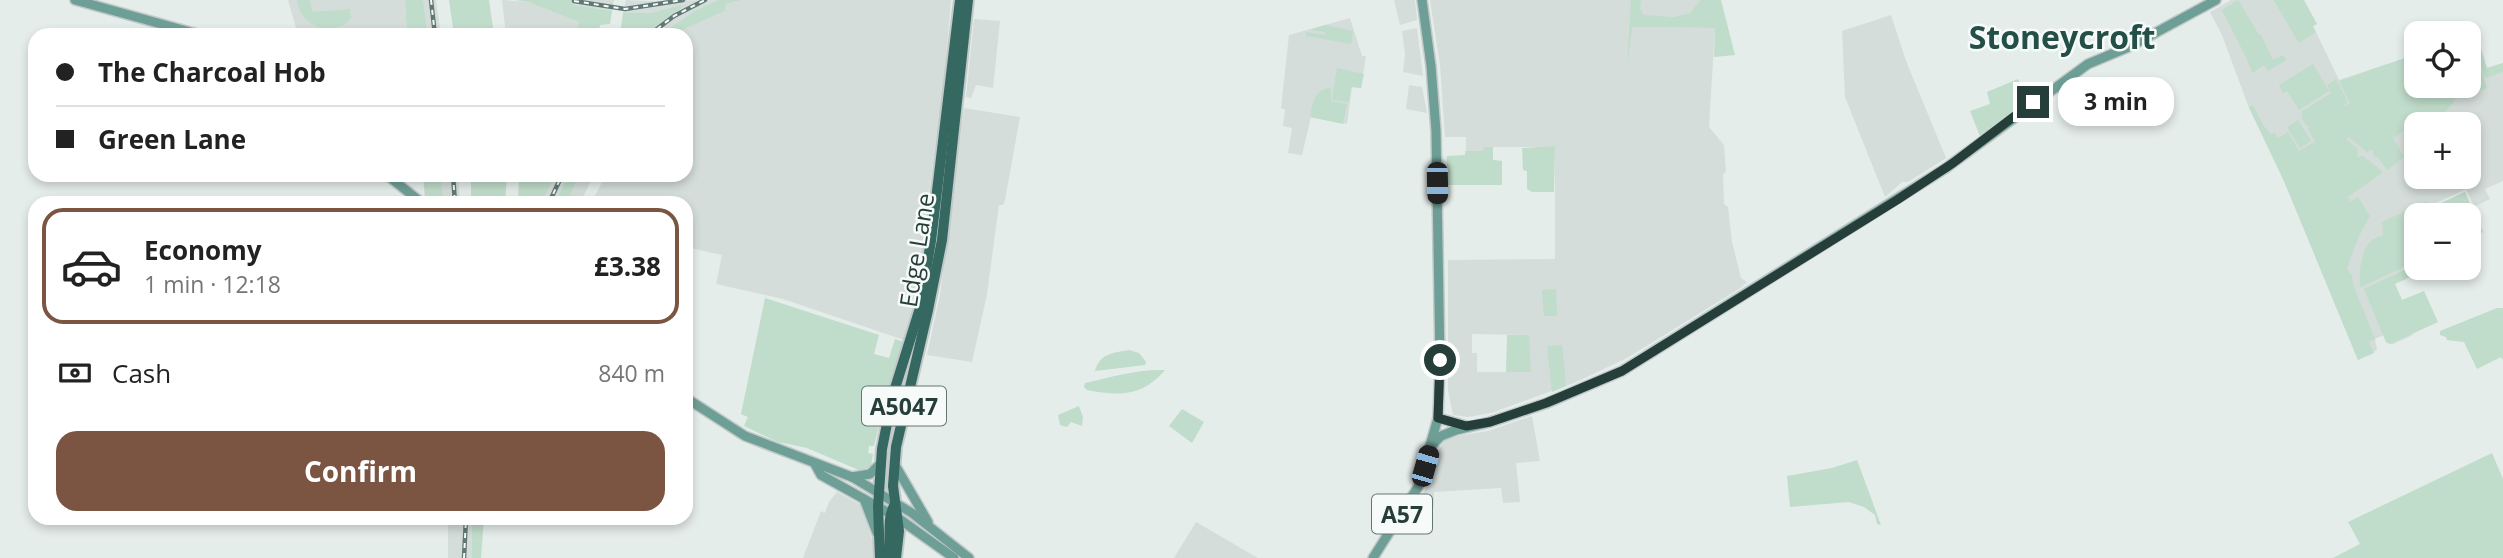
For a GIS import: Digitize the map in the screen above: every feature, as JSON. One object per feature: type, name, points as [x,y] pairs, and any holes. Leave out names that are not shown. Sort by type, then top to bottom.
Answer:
[{"type":"highway","name":"Edge Lane","points":[[895,512],[894,463],[942,240],[945,168],[960,0]]},
{"type":"highway","name":"Edge Lane","points":[[880,558],[880,464],[892,398],[920,308],[945,168],[968,0]]},
{"type":"highway","points":[[920,308],[926,309],[933,283]]},
{"type":"highway","points":[[895,512],[898,544],[896,558]]},
{"type":"highway","points":[[887,558],[895,512]]},
{"type":"main road","points":[[75,0],[176,28]]},
{"type":"main road","name":"A57","points":[[1373,558],[1418,487],[1437,422],[1440,328],[1436,131],[1422,0]]},
{"type":"main road","points":[[1432,444],[1441,436],[1466,426],[1490,422],[1546,403],[1622,371],[1953,163],[2088,64],[2131,46],[2216,0]]},
{"type":"main road","points":[[396,182],[413,196]]},
{"type":"main road","points":[[693,403],[745,436],[852,477],[879,494],[895,512],[923,535],[955,555],[969,558]]},
{"type":"main road","points":[[1437,422],[1466,426]]},
{"type":"main road","points":[[1437,422],[1456,430]]},
{"type":"main road","points":[[894,463],[929,526],[955,555]]},
{"type":"main road","points":[[815,464],[821,475],[878,507],[929,526]]},
{"type":"main road","points":[[852,477],[870,474],[880,464]]},
{"type":"main road","points":[[864,499],[881,545]]},
{"type":"main road","points":[[898,544],[909,534],[923,535]]},
{"type":"shaded area","points":[[288,0],[405,0],[407,28],[296,28]]},
{"type":"shaded area","points":[[423,0],[436,0],[440,28],[427,28]]},
{"type":"shaded area","points":[[502,0],[528,2],[579,22],[577,28],[505,28]]},
{"type":"shaded area","points":[[575,0],[614,0],[612,11],[574,5]]},
{"type":"shaded area","points":[[626,0],[718,0],[696,10],[669,28],[652,28],[680,5],[651,13],[623,13]]},
{"type":"shaded area","points":[[742,0],[951,0],[940,130],[937,133],[927,207],[928,228],[915,303],[904,340],[783,299],[716,284],[722,255],[693,249],[693,196],[595,196],[602,182],[693,182],[693,28],[684,28],[725,11],[726,4]]},
{"type":"shaded area","points":[[1394,0],[1415,0],[1417,20],[1400,25]]},
{"type":"shaded area","points":[[1430,0],[1700,0],[1690,13],[1646,22],[1635,27],[1715,28],[1709,127],[1724,145],[1724,204],[1728,207],[1732,242],[1741,278],[1747,282],[1627,358],[1574,383],[1491,413],[1468,417],[1453,415],[1448,391],[1448,260],[1555,259],[1555,147],[1484,147],[1484,151],[1466,151],[1466,137],[1445,137],[1440,65]],"holes":[[[1472,334],[1528,335],[1531,372],[1477,372],[1477,353],[1472,353]]]},
{"type":"shaded area","points":[[2231,0],[2273,0],[2299,42],[2316,32],[2339,80],[2404,58],[2404,98],[2481,98],[2481,49],[2487,68],[2503,63],[2503,181],[2485,189],[2490,199],[2481,204],[2472,203],[2466,189],[2436,203],[2404,203],[2404,275],[2389,283],[2413,335],[2393,344],[2386,342],[2384,335],[2375,339],[2377,350],[2358,360],[2284,181],[2249,108],[2222,35],[2210,12]]},
{"type":"shaded area","points":[[1891,15],[1906,61],[1946,158],[1908,182],[1902,182],[1885,197],[1845,97],[1842,31]]},
{"type":"shaded area","points":[[1350,18],[1362,56],[1366,56],[1361,88],[1352,87],[1347,124],[1311,117],[1302,155],[1288,153],[1292,128],[1283,126],[1285,110],[1281,108],[1289,35]]},
{"type":"shaded area","points":[[974,19],[1000,21],[993,88],[976,85],[971,98],[966,97]]},
{"type":"shaded area","points":[[1417,28],[1423,76],[1403,72],[1405,54],[1402,31]]},
{"type":"shaded area","points":[[1409,85],[1422,87],[1427,113],[1406,109]]},
{"type":"shaded area","points":[[964,108],[1020,117],[1005,200],[1003,205],[999,205],[987,294],[972,362],[927,355],[940,295]]},
{"type":"shaded area","points":[[441,182],[458,182],[460,196],[443,196]]},
{"type":"shaded area","points":[[552,182],[565,182],[558,196],[545,196]]},
{"type":"shaded area","points":[[576,182],[590,182],[584,196],[570,196]]},
{"type":"shaded area","points":[[1532,416],[1540,461],[1516,463],[1520,502],[1503,503],[1501,488],[1434,492],[1434,507],[1413,509],[1425,490],[1444,438],[1488,431]]},
{"type":"shaded area","points":[[837,492],[861,505],[874,546],[873,558],[803,558],[821,511],[825,513]]},
{"type":"shaded area","points":[[1196,522],[1258,558],[1174,558]]},
{"type":"shaded area","points":[[448,525],[472,525],[472,558],[448,558]]},
{"type":"green space","points":[[297,0],[310,0],[312,12],[350,9],[351,18],[336,28],[318,27],[304,17]]},
{"type":"green space","points":[[405,0],[423,0],[427,28],[407,28]]},
{"type":"green space","points":[[449,0],[489,0],[493,28],[453,28]]},
{"type":"green space","points":[[515,0],[575,0],[574,5],[612,11],[610,24],[600,25],[599,28],[577,28],[579,22],[528,2]]},
{"type":"green space","points":[[718,0],[742,0],[726,4],[725,11],[692,26],[669,28],[696,10]]},
{"type":"green space","points":[[1631,0],[1641,0],[1640,9],[1644,15],[1672,17],[1690,13],[1700,0],[1721,0],[1735,55],[1714,57],[1715,28],[1632,27],[1627,67]]},
{"type":"green space","points":[[2238,0],[2261,35],[2273,60],[2283,55],[2286,60],[2268,71],[2264,65],[2252,73],[2222,10]]},
{"type":"green space","points":[[2273,0],[2304,0],[2317,24],[2313,26],[2316,32],[2299,43]]},
{"type":"green space","points":[[680,5],[682,7],[654,28],[621,28],[623,13],[651,13]]},
{"type":"green space","points":[[1325,25],[1353,31],[1351,44],[1306,36],[1306,32],[1325,35],[1325,32],[1310,30]]},
{"type":"green space","points":[[2481,49],[2487,68],[2503,63],[2503,72],[2485,78],[2481,67]]},
{"type":"green space","points":[[2404,58],[2404,98],[2458,98],[2443,112],[2404,112],[2404,131],[2393,138],[2404,157],[2387,170],[2377,156],[2374,157],[2373,150],[2368,153],[2349,137],[2346,139],[2358,149],[2357,157],[2363,156],[2383,172],[2348,197],[2350,202],[2358,197],[2370,216],[2347,269],[2375,339],[2369,342],[2374,353],[2358,360],[2284,181],[2249,107],[2253,105],[2271,134],[2275,132],[2278,138],[2288,132],[2299,151],[2314,142],[2317,145],[2308,129],[2310,127],[2301,118],[2301,112],[2331,93],[2327,85],[2336,79],[2348,102],[2341,108],[2350,103],[2339,81]]},
{"type":"green space","points":[[2313,64],[2329,91],[2299,110],[2287,91],[2283,93],[2279,85]]},
{"type":"green space","points":[[1337,68],[1364,74],[1361,88],[1351,87],[1349,102],[1332,100]]},
{"type":"green space","points":[[2481,71],[2487,88],[2481,90]]},
{"type":"green space","points":[[2018,79],[2025,96],[2023,104],[1980,136],[1970,111],[1990,104],[1987,92]]},
{"type":"green space","points":[[1331,88],[1331,101],[1347,104],[1343,124],[1310,117],[1318,94]]},
{"type":"green space","points":[[2298,120],[2311,141],[2300,148],[2287,127]]},
{"type":"green space","points":[[1555,146],[1554,192],[1532,192],[1527,189],[1527,171],[1523,170],[1522,148]]},
{"type":"green space","points":[[1484,147],[1493,147],[1493,160],[1502,161],[1502,185],[1446,185],[1447,156],[1465,155],[1465,151],[1483,151]]},
{"type":"green space","points":[[424,182],[441,182],[443,196],[425,196]]},
{"type":"green space","points":[[471,182],[506,182],[506,196],[471,196]]},
{"type":"green space","points":[[519,182],[552,182],[545,196],[518,196]]},
{"type":"green space","points":[[565,182],[576,182],[570,196],[558,196]]},
{"type":"green space","points":[[2465,192],[2470,203],[2441,203]]},
{"type":"green space","points":[[2404,212],[2404,267],[2361,287],[2363,255],[2372,240],[2383,235],[2382,222]]},
{"type":"green space","points":[[2404,270],[2404,280],[2395,284],[2402,300],[2424,291],[2438,322],[2390,344],[2386,342],[2364,289]]},
{"type":"green space","points":[[1556,289],[1557,316],[1544,316],[1542,290]]},
{"type":"green space","points":[[765,298],[879,335],[874,354],[889,358],[895,339],[904,342],[874,446],[869,446],[868,453],[873,454],[871,466],[861,471],[807,448],[778,442],[744,426],[748,417],[741,414]]},
{"type":"green space","points":[[2503,308],[2503,360],[2501,357],[2477,369],[2464,342],[2447,340],[2440,335],[2440,331]]},
{"type":"green space","points":[[1507,335],[1529,335],[1531,372],[1506,372]]},
{"type":"green space","points":[[1562,345],[1566,386],[1552,392],[1547,346]]},
{"type":"green space","points":[[1129,350],[1139,353],[1146,362],[1145,365],[1095,371],[1104,357]]},
{"type":"green space","points":[[1165,370],[1139,390],[1099,392],[1084,387],[1085,383],[1114,376]]},
{"type":"green space","points":[[1079,406],[1083,417],[1082,426],[1071,422],[1067,427],[1060,425],[1058,415]]},
{"type":"green space","points":[[1182,409],[1204,422],[1192,443],[1169,426]]},
{"type":"green space","points":[[2492,453],[2503,479],[2503,558],[2333,558],[2360,544],[2348,522]]},
{"type":"green space","points":[[1857,460],[1881,525],[1877,524],[1875,515],[1864,507],[1849,502],[1790,507],[1787,476],[1832,468]]},
{"type":"green space","points":[[472,525],[483,525],[481,558],[472,558]]},
{"type":"railway","points":[[431,0],[434,28]]},
{"type":"railway","points":[[574,1],[625,9],[683,0]]},
{"type":"railway","points":[[658,28],[674,16],[705,0]]},
{"type":"railway","points":[[454,182],[454,196]]},
{"type":"railway","points":[[552,196],[559,182]]},
{"type":"railway","points":[[464,558],[466,525]]},
{"type":"district","name":"Stoneycroft","points":[[2062,36]]},
{"type":"route","points":[[1440,360],[1438,418],[1466,426],[1490,422],[1604,380],[1665,346],[1897,200],[1980,144],[2033,102]]}]
